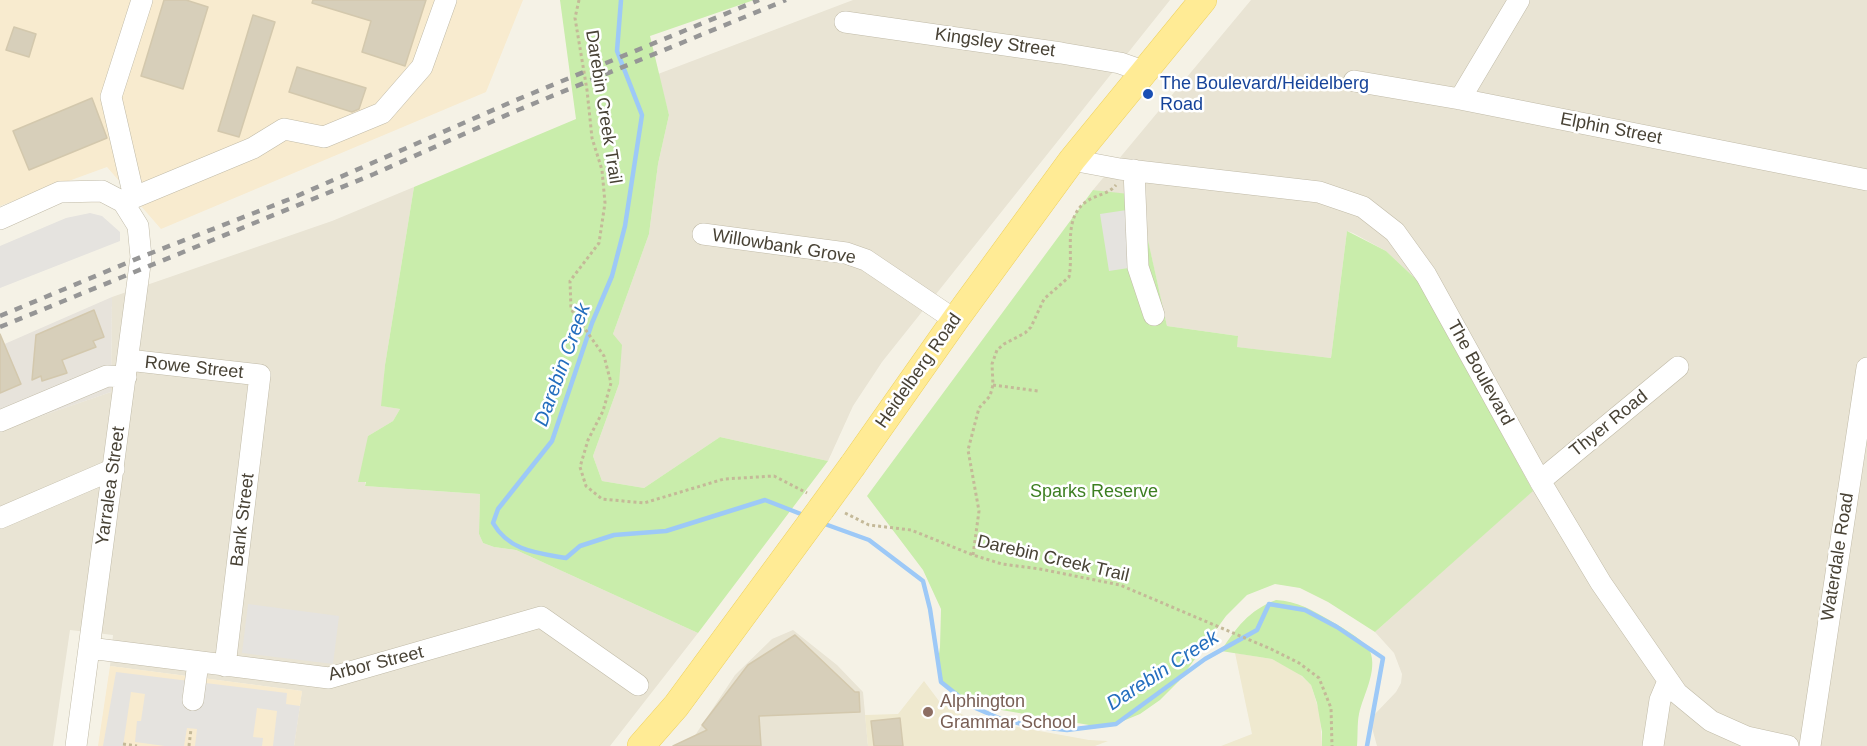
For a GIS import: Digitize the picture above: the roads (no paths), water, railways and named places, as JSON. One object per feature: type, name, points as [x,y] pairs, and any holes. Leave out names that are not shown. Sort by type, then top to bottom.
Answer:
[{"type":"main road","name":"Heidelberg Road","points":[[641,746],[676,706],[799,540],[954,320],[1072,160],[1143,70],[1203,0]]},
{"type":"street","points":[[129,199],[111,97],[142,0]]},
{"type":"street","points":[[0,219],[60,192],[102,191],[129,199],[253,148],[284,129],[324,137],[382,113],[422,67],[446,0]]},
{"type":"street","points":[[1460,99],[1519,0]]},
{"type":"street","name":"Kingsley Street","points":[[845,22],[1060,53],[1120,63],[1143,70]]},
{"type":"street","name":"Elphin Street","points":[[1354,81],[1460,99],[1867,180]]},
{"type":"street","name":"The Boulevard","points":[[1072,160],[1127,170],[1319,192],[1363,207],[1395,232],[1426,275],[1540,481],[1601,583],[1677,693],[1711,721],[1747,737],[1788,746]]},
{"type":"street","points":[[1127,170],[1138,267],[1154,315]]},
{"type":"street","name":"Yarralea Street","points":[[76,746],[141,257],[138,226],[129,199]]},
{"type":"street","name":"Willowbank Grove","points":[[703,234],[846,253],[866,260],[954,320]]},
{"type":"street","name":"Thyer Road","points":[[1540,481],[1678,367]]},
{"type":"street","name":"Rowe Street","points":[[0,421],[127,368],[260,375]]},
{"type":"street","name":"Waterdale Road","points":[[1810,746],[1867,368]]},
{"type":"street","name":"Bank Street","points":[[225,666],[260,375]]},
{"type":"street","points":[[0,518],[114,469]]},
{"type":"street","name":"Arbor Street","points":[[89,648],[323,678],[337,677],[541,617],[638,685]]},
{"type":"street","points":[[193,700],[198,663]]},
{"type":"street","points":[[1653,746],[1660,700],[1668,681]]},
{"type":"waterway","name":"Darebin Creek","points":[[621,0],[617,51],[642,115],[625,226],[612,276],[592,323],[552,441],[498,509],[493,523],[507,540],[515,545],[534,552],[566,558],[580,546],[614,535],[666,531],[765,500],[806,516]]},
{"type":"waterway","name":"Darebin Creek","points":[[822,523],[869,540],[923,581],[930,609],[941,682],[971,706],[1001,719],[1031,726],[1067,730],[1116,724],[1205,659],[1257,630],[1269,604],[1305,610],[1337,627],[1383,658],[1367,746]]},
{"type":"railway","points":[[0,316],[141,257],[290,199],[516,100],[759,0]]},
{"type":"railway","points":[[0,327],[374,174],[518,110],[786,0]]},
{"type":"place","name":"The Boulevard/Heidelberg Road","points":[[1148,94]]},
{"type":"place","name":"Alphington Grammar School","points":[[928,712]]},
{"type":"park label","name":"Sparks Reserve","points":[[1094,492]]}]
